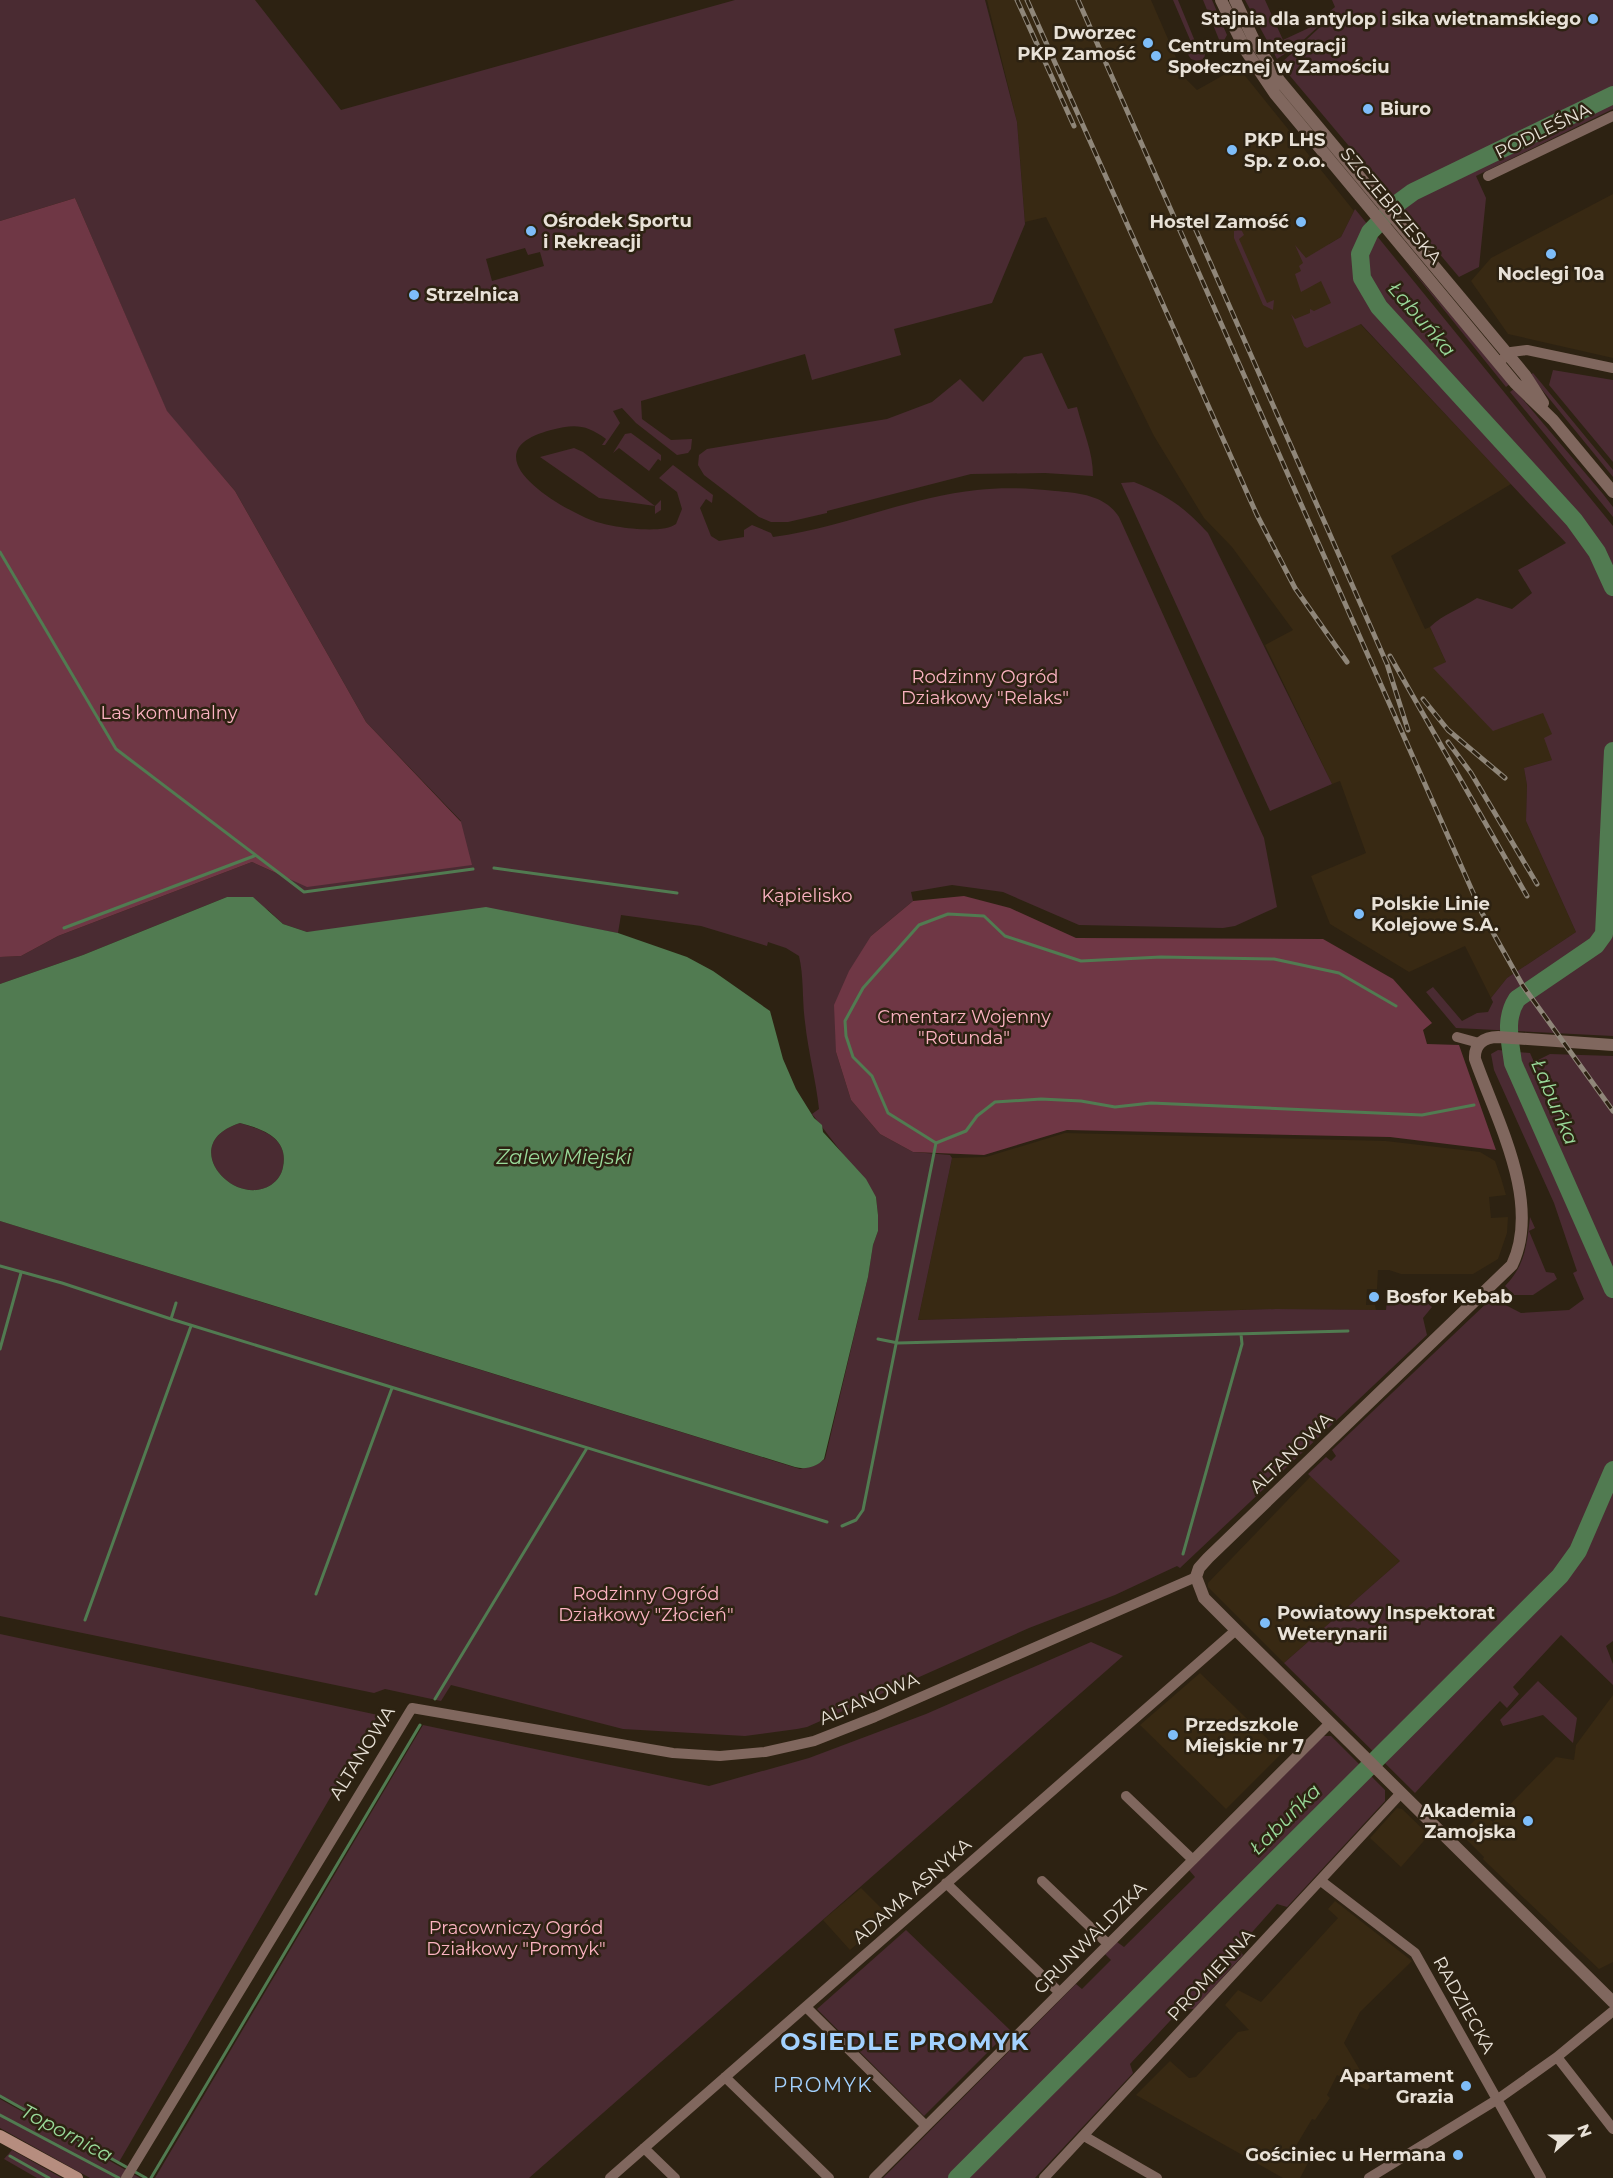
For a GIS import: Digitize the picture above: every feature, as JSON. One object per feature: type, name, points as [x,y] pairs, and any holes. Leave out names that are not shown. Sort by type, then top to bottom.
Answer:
[{"type":"main road","points":[[0,2136],[77,2178]]},
{"type":"street","name":"SZCZEBRZESKA","points":[[1221,0],[1238,36],[1262,76],[1368,196]]},
{"type":"street","name":"SZCZEBRZESKA","points":[[1235,0],[1254,40],[1276,75],[1368,196],[1503,359],[1525,375],[1553,420],[1613,492]]},
{"type":"street","name":"PODLEŚNA","points":[[1488,176],[1613,116]]},
{"type":"street","points":[[1503,359],[1516,351],[1527,351],[1613,368]]},
{"type":"street","points":[[1457,1037],[1479,1043],[1498,1037],[1613,1045]]},
{"type":"street","name":"ALTANOWA","points":[[126,2178],[412,1708],[680,1754],[732,1755],[776,1750],[814,1741],[876,1717],[1196,1577],[1199,1568],[1208,1558],[1512,1265],[1517,1251],[1521,1220],[1520,1189],[1475,1059],[1475,1050],[1479,1043]]},
{"type":"street","points":[[1196,1577],[1204,1598],[1613,2001]]},
{"type":"street","name":"ADAMA ASNYKA","points":[[610,2178],[1236,1630]]},
{"type":"street","name":"GRUNWALDZKA","points":[[874,2178],[1330,1723]]},
{"type":"street","name":"PROMIENNA","points":[[1044,2178],[1401,1793]]},
{"type":"street","points":[[1126,1796],[1192,1859]]},
{"type":"street","points":[[1042,1881],[1108,1944]]},
{"type":"street","name":"RADZIECKA","points":[[1321,1881],[1415,1953],[1541,2178]]},
{"type":"street","points":[[946,1883],[1059,1992]]},
{"type":"street","points":[[806,2007],[926,2126]]},
{"type":"street","points":[[1372,2177],[1498,2099],[1557,2057],[1613,2011]]},
{"type":"street","points":[[1557,2057],[1613,2129]]},
{"type":"street","points":[[725,2077],[829,2178]]},
{"type":"street","points":[[1084,2136],[1157,2178]]},
{"type":"street","points":[[644,2148],[675,2178]]},
{"type":"shaded area","points":[[987,0],[1151,0],[1185,78],[1197,90],[1238,67],[1354,211],[1341,237],[1329,244],[1348,311],[1511,484],[1391,556],[1425,629],[1430,627],[1446,662],[1434,669],[1543,712],[1553,735],[1552,760],[1524,768],[1527,785],[1526,821],[1576,932],[1507,978],[1491,998],[1465,946],[1409,972],[1330,924],[1311,876],[1366,853],[1340,781],[1332,784],[1265,645],[1293,630],[1232,547],[1204,518],[1154,436],[1046,217],[1025,222],[1017,122]]},
{"type":"shaded area","points":[[1613,194],[1613,358],[1508,334],[1471,281],[1491,258]]},
{"type":"shaded area","points":[[1065,1133],[1386,1141],[1480,1152],[1495,1161],[1501,1178],[1506,1195],[1489,1197],[1491,1218],[1508,1217],[1507,1233],[1498,1259],[1473,1274],[1401,1274],[1389,1270],[1378,1270],[1377,1289],[1367,1289],[1366,1305],[1375,1305],[1376,1310],[1276,1309],[918,1320],[952,1158],[986,1157]]},
{"type":"shaded area","points":[[1311,1476],[1400,1561],[1284,1663],[1208,1587],[1208,1583]]},
{"type":"shaded area","points":[[1200,1673],[1282,1753],[1226,1809],[1140,1725]]},
{"type":"shaded area","points":[[1613,1695],[1613,1962],[1599,1969],[1488,1864],[1461,1834],[1478,1817],[1482,1820],[1486,1816],[1493,1822],[1556,1757],[1574,1760],[1576,1745]]},
{"type":"shaded area","points":[[1397,1808],[1402,1809],[1429,1835],[1401,1867],[1370,1838]]},
{"type":"shaded area","points":[[861,1888],[889,1916],[850,1950],[823,1920]]},
{"type":"shaded area","points":[[1335,1901],[1412,1961],[1360,2012],[1344,2043],[1370,2087],[1367,2090],[1337,2075],[1327,2095],[1330,2098],[1315,2120],[1312,2119],[1293,2151],[1309,2161],[1300,2178],[1283,2178],[1136,2095],[1170,2061],[1189,2078],[1196,2077],[1238,2032],[1249,2030],[1225,2005],[1238,1990],[1261,2002],[1338,1918],[1328,1909]]},
{"type":"green space","points":[[0,0],[255,0],[341,110],[735,0],[985,0],[1017,122],[1025,224],[992,303],[894,329],[901,355],[812,380],[805,354],[641,401],[642,419],[671,440],[692,439],[688,453],[677,455],[636,423],[622,408],[613,411],[620,423],[605,445],[602,445],[606,439],[592,430],[573,426],[559,428],[527,440],[517,451],[517,464],[526,478],[540,491],[575,513],[609,525],[635,529],[659,529],[676,524],[682,509],[677,492],[659,478],[673,465],[713,495],[712,503],[706,499],[700,508],[711,536],[719,541],[744,537],[744,530],[752,525],[771,533],[773,537],[824,527],[926,499],[987,489],[1026,489],[1091,496],[1113,510],[1119,517],[1264,838],[1277,907],[1235,926],[1223,928],[1079,925],[1003,892],[952,885],[911,892],[913,901],[871,936],[836,1052],[851,1100],[880,1134],[913,1152],[950,1155],[952,1158],[918,1320],[1276,1309],[1386,1310],[1387,1301],[1410,1302],[1411,1297],[1416,1294],[1432,1307],[1423,1318],[1427,1335],[1180,1568],[1177,1566],[1115,1595],[1029,1628],[807,1727],[797,1729],[745,1736],[623,1729],[451,1685],[441,1701],[385,1689],[374,1693],[0,1616],[0,1221],[800,1469],[816,1465],[825,1459],[878,1231],[878,1215],[876,1197],[812,1114],[819,1109],[806,1033],[799,956],[786,948],[768,942],[767,946],[701,926],[621,915],[618,933],[561,923],[307,932],[283,924],[268,910],[239,897],[227,897],[83,955],[0,984],[0,957],[21,956],[58,936],[252,862],[276,873],[461,821],[366,722],[235,491],[167,412],[75,198],[0,221]],"holes":[[[525,248],[528,255],[540,252],[544,266],[492,281],[486,259]]]},
{"type":"green space","points":[[1173,0],[1178,0],[1199,51],[1206,49],[1204,59],[1197,61],[1191,59],[1187,53],[1194,49]]},
{"type":"green space","points":[[1203,0],[1212,0],[1227,35],[1221,46],[1218,44],[1220,42]]},
{"type":"green space","points":[[1245,0],[1265,0],[1283,40],[1313,26],[1317,21],[1321,24],[1298,45],[1277,59]]},
{"type":"green space","points":[[1332,0],[1613,0],[1613,109],[1476,176],[1486,198],[1479,267],[1459,277],[1280,64],[1331,17],[1329,12],[1335,7]]},
{"type":"green space","name":"Las komunalny","points":[[75,198],[167,411],[235,491],[366,722],[461,822],[472,865],[307,887],[252,862],[58,936],[21,956],[0,957],[0,221]]},
{"type":"green space","points":[[1355,209],[1613,526],[1613,1036],[1456,1028],[1426,992],[1433,987],[1462,1021],[1477,1013],[1488,1012],[1493,1002],[1491,998],[1507,978],[1576,932],[1526,821],[1527,785],[1524,768],[1552,760],[1544,738],[1552,734],[1543,713],[1493,731],[1433,668],[1446,662],[1430,627],[1477,598],[1512,609],[1532,593],[1518,570],[1566,543],[1361,324],[1307,348],[1304,346],[1291,314],[1295,319],[1310,313],[1310,309],[1314,311],[1331,303],[1321,281],[1301,292],[1295,274],[1301,271],[1299,266],[1303,263],[1295,245],[1306,258],[1341,237]]},
{"type":"green space","points":[[1241,229],[1244,235],[1239,239],[1267,303],[1274,300],[1273,310],[1263,305],[1234,238],[1234,231]]},
{"type":"green space","points":[[1403,259],[1510,384],[1506,387]]},
{"type":"green space","points":[[1042,353],[1068,409],[1077,407],[1090,450],[1093,476],[1045,473],[971,474],[827,511],[827,513],[788,522],[771,522],[759,517],[704,475],[698,465],[699,455],[707,449],[887,419],[932,402],[960,379],[983,402],[1024,357]]},
{"type":"green space","points":[[1553,370],[1613,380],[1613,462],[1549,385]]},
{"type":"green space","points":[[1533,373],[1613,470],[1613,477],[1530,375]]},
{"type":"green space","points":[[1514,389],[1603,494],[1613,507],[1613,517],[1510,392]]},
{"type":"green space","points":[[631,433],[661,455],[661,461],[658,459],[649,471],[619,448],[613,453],[625,434]]},
{"type":"green space","points":[[574,448],[583,452],[655,506],[599,498],[540,457]]},
{"type":"green space","points":[[1134,482],[1174,503],[1208,533],[1332,784],[1270,811],[1121,483]]},
{"type":"green space","points":[[661,500],[661,510],[655,514],[655,506]]},
{"type":"green space","name":"Cmentarz Wojenny \"Rotunda\"","points":[[964,896],[1010,908],[1076,938],[1323,939],[1393,979],[1432,1023],[1423,1030],[1427,1044],[1459,1045],[1496,1150],[1390,1137],[1067,1130],[984,1155],[913,1152],[880,1134],[851,1100],[836,1052],[834,1005],[849,971],[871,936],[913,901]]},
{"type":"green space","points":[[1498,1050],[1530,1053],[1534,1062],[1550,1054],[1613,1056],[1613,1641],[1606,1646],[1613,1664],[1613,1685],[1561,1635],[1513,1687],[1519,1694],[1507,1708],[1500,1701],[1415,1793],[1284,1663],[1400,1561],[1308,1474],[1326,1457],[1331,1461],[1336,1456],[1332,1450],[1492,1298],[1521,1313],[1569,1310],[1584,1299],[1573,1273],[1577,1271],[1554,1203],[1494,1070],[1491,1054]]},
{"type":"green space","points":[[240,1123],[265,1132],[278,1142],[282,1149],[284,1157],[282,1170],[271,1185],[256,1190],[241,1188],[228,1181],[217,1170],[212,1158],[213,1144],[221,1132]]},
{"type":"green space","points":[[1530,1217],[1535,1228],[1529,1231],[1546,1272],[1554,1273],[1557,1279],[1533,1295],[1514,1295],[1505,1286],[1521,1262]]},
{"type":"green space","points":[[0,1634],[378,1715],[119,2162],[0,2096]]},
{"type":"green space","name":"Pracowniczy Ogród Działkowy \"Promyk\"","points":[[1091,1642],[1123,1656],[529,2178],[155,2178],[423,1725],[709,1786],[809,1758],[926,1714]]},
{"type":"green space","points":[[1538,1681],[1577,1718],[1573,1743],[1543,1715],[1503,1726],[1500,1720]]},
{"type":"green space","points":[[1322,1736],[1331,1736],[1385,1790],[1385,1801],[1287,1907],[1277,1904],[1238,1948],[1243,1955],[1194,2009],[1182,2008],[1130,2064],[1133,2073],[1035,2178],[883,2178],[1076,1984],[1082,1989],[1111,1960],[1105,1954],[1117,1942],[1124,1947],[1195,1877],[1189,1870]]},
{"type":"green space","points":[[906,1930],[1010,2030],[924,2116],[817,2009]]},
{"type":"green space","points":[[0,2099],[140,2178],[90,2178],[0,2128]]},
{"type":"green space","points":[[12,2150],[62,2178],[37,2178],[4,2159]]},
{"type":"water","name":"Zalew Miejski","points":[[227,897],[253,897],[283,924],[307,932],[486,907],[618,933],[687,957],[713,971],[770,1011],[783,1059],[796,1089],[814,1118],[822,1125],[823,1132],[866,1179],[876,1197],[878,1231],[824,1459],[811,1467],[795,1467],[0,1221],[0,984],[83,955]],"holes":[[[240,1123],[272,1136],[278,1142],[284,1157],[282,1170],[277,1179],[271,1185],[256,1190],[241,1188],[228,1181],[217,1170],[212,1158],[213,1144],[221,1132]]]},
{"type":"waterway","name":"Łabuńka","points":[[1613,95],[1413,192],[1398,203],[1370,232],[1360,254],[1362,278],[1379,307],[1574,520],[1597,552],[1613,587]]},
{"type":"waterway","points":[[0,552],[116,749],[304,892],[473,869]]},
{"type":"waterway","name":"Łabuńka","points":[[1613,751],[1604,934],[1596,945],[1517,999],[1509,1022],[1513,1063],[1613,1289]]},
{"type":"waterway","points":[[64,928],[254,856]]},
{"type":"waterway","points":[[494,868],[677,893]]},
{"type":"waterway","points":[[1396,1006],[1339,973],[1274,959],[1161,957],[1081,961],[1005,936],[984,916],[948,914],[919,925],[863,988],[845,1021],[846,1036],[853,1057],[872,1076],[888,1113],[936,1143],[966,1131],[977,1116],[995,1102],[1041,1099],[1081,1101],[1115,1107],[1151,1103],[1422,1115],[1474,1105]]},
{"type":"waterway","points":[[842,1526],[856,1520],[863,1510],[936,1143]]},
{"type":"waterway","points":[[0,1266],[62,1283],[171,1319],[827,1522]]},
{"type":"waterway","points":[[0,1349],[21,1273]]},
{"type":"waterway","points":[[171,1319],[176,1303]]},
{"type":"waterway","points":[[85,1620],[191,1326]]},
{"type":"waterway","points":[[878,1339],[898,1343],[1348,1331]]},
{"type":"waterway","points":[[1183,1554],[1242,1344],[1241,1334]]},
{"type":"waterway","points":[[316,1594],[392,1388]]},
{"type":"waterway","points":[[435,1699],[587,1448]]},
{"type":"waterway","name":"Łabuńka","points":[[957,2178],[1560,1576],[1578,1551],[1613,1470]]},
{"type":"waterway","points":[[151,2178],[420,1725]]},
{"type":"waterway","points":[[0,2096],[146,2178]]},
{"type":"waterway","name":"Topornica","points":[[0,2115],[119,2178]]},
{"type":"waterway","points":[[10,2156],[49,2178]]},
{"type":"railway","points":[[1017,0],[1074,126]]},
{"type":"railway","points":[[1027,0],[1257,515],[1295,588],[1347,662]]},
{"type":"railway","points":[[1078,0],[1482,913],[1523,986],[1613,1111]]},
{"type":"railway","points":[[1195,228],[1387,664],[1408,730]]},
{"type":"railway","points":[[1390,656],[1527,896]]},
{"type":"railway","points":[[1423,699],[1448,730],[1505,778]]},
{"type":"railway","points":[[1448,742],[1471,773],[1537,884]]},
{"type":"place","name":"Stajnia dla antylop i sika wietnamskiego","points":[[1593,19]]},
{"type":"place","name":"Dworzec PKP Zamość","points":[[1148,43]]},
{"type":"place","name":"Centrum Integracji Społecznej w Zamościu","points":[[1156,56]]},
{"type":"place","name":"Biuro","points":[[1368,109]]},
{"type":"place","name":"PKP LHS Sp. z o.o.","points":[[1232,150]]},
{"type":"place","name":"Hostel Zamość","points":[[1301,222]]},
{"type":"place","name":"Ośrodek Sportu i Rekreacji","points":[[531,231]]},
{"type":"place","name":"Noclegi 10a","points":[[1551,254]]},
{"type":"place","name":"Strzelnica","points":[[414,295]]},
{"type":"place","name":"Polskie Linie Kolejowe S.A.","points":[[1359,914]]},
{"type":"place","name":"Bosfor Kebab","points":[[1374,1297]]},
{"type":"place","name":"Powiatowy Inspektorat Weterynarii","points":[[1265,1623]]},
{"type":"place","name":"Przedszkole Miejskie nr 7","points":[[1173,1735]]},
{"type":"place","name":"Akademia Zamojska","points":[[1528,1821]]},
{"type":"place","name":"Apartament Grazia","points":[[1466,2086]]},
{"type":"place","name":"Gościniec u Hermana","points":[[1458,2155]]},
{"type":"district","name":"OSIEDLE PROMYK","points":[[905,2042]]},
{"type":"district","name":"PROMYK","points":[[823,2085]]},
{"type":"park label","name":"Rodzinny Ogród Działkowy \"Relaks\"","points":[[985,687]]},
{"type":"park label","name":"Kąpielisko","points":[[807,896]]},
{"type":"park label","name":"Rodzinny Ogród Działkowy \"Złocień\"","points":[[646,1604]]}]
